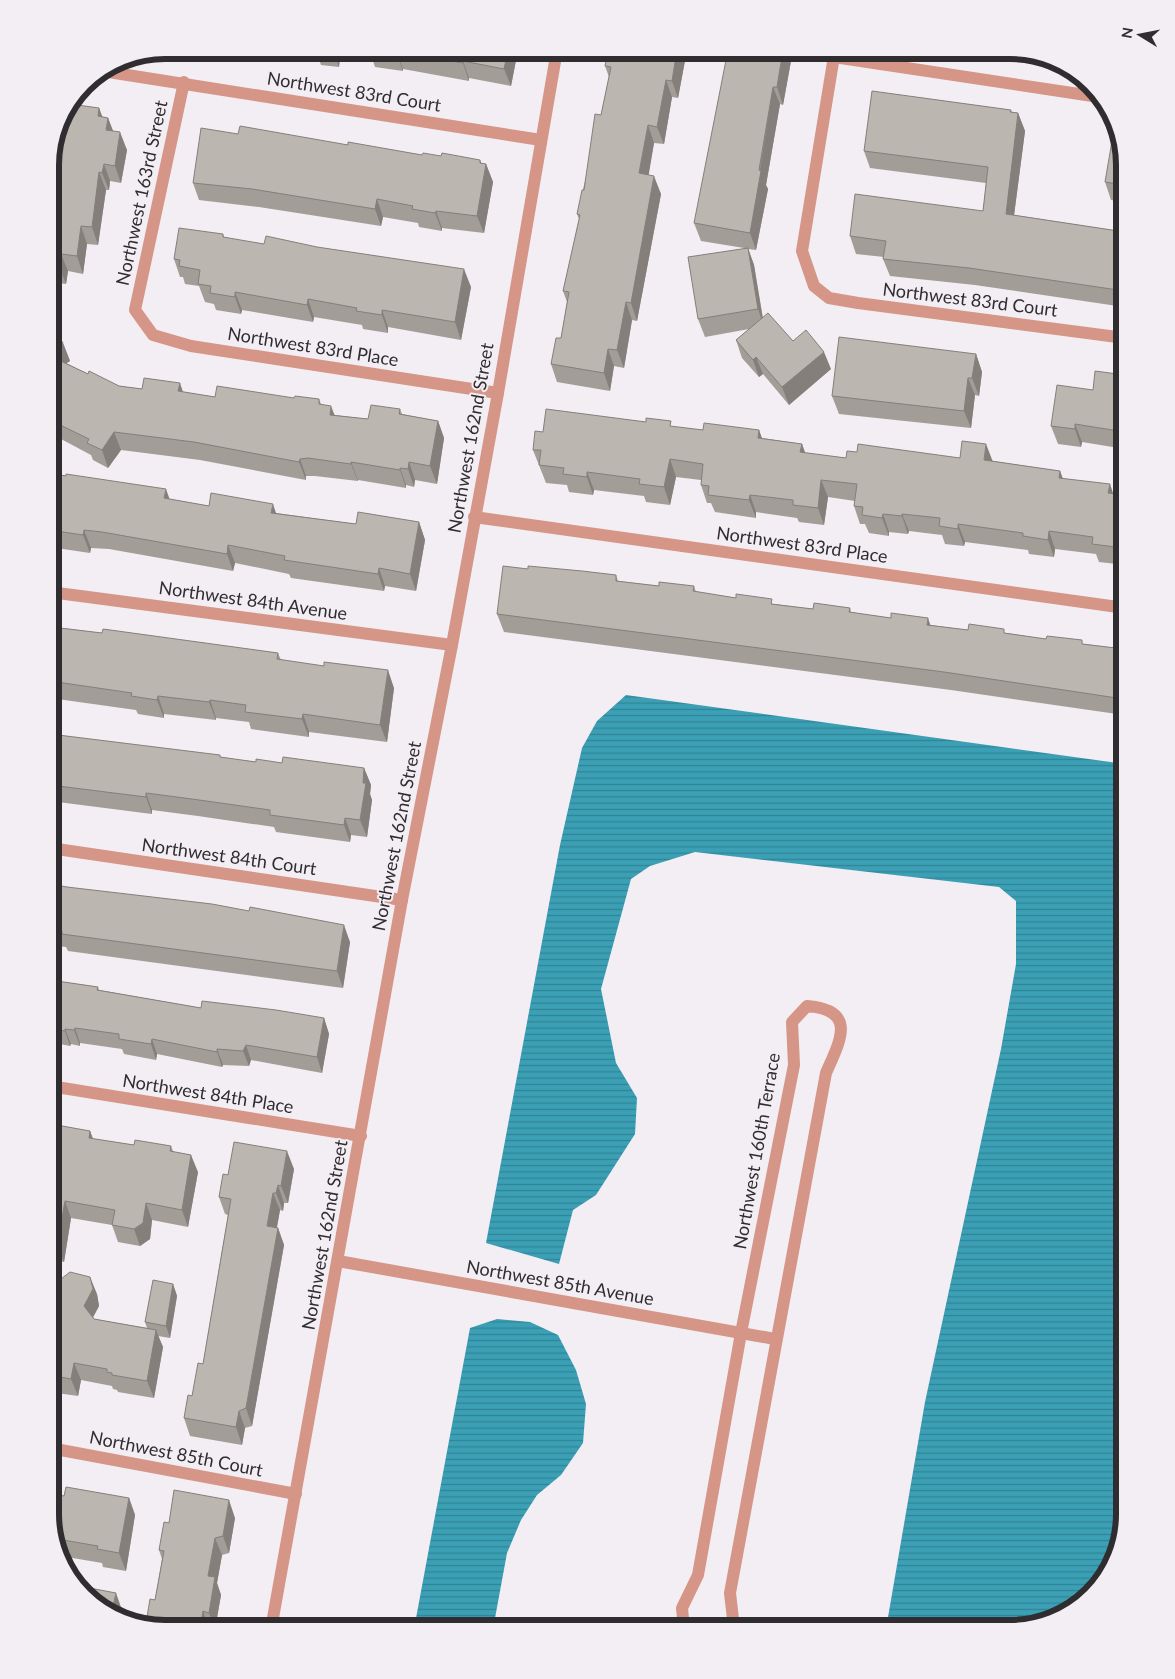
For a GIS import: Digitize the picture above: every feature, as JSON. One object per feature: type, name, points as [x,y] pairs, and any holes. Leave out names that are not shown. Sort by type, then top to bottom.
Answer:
[{"type":"street","name":"Northwest 162nd Street","points":[[273,1620],[402,900],[452,646],[498,393],[555,59]]},
{"type":"street","name":"Northwest 83rd Court","points":[[834,59],[802,251],[814,286],[829,298],[858,303],[1116,337]]},
{"type":"street","points":[[872,59],[1089,94]]},
{"type":"street","name":"Northwest 83rd Court","points":[[113,72],[184,82],[541,140]]},
{"type":"street","name":"Northwest 163rd Street","points":[[136,310],[184,82]]},
{"type":"street","name":"Northwest 83rd Place","points":[[136,310],[153,335],[191,346],[498,393]]},
{"type":"street","name":"Northwest 83rd Place","points":[[474,518],[1116,607]]},
{"type":"street","name":"Northwest 84th Avenue","points":[[59,593],[452,646]]},
{"type":"street","name":"Northwest 84th Court","points":[[59,849],[402,900]]},
{"type":"street","name":"Northwest 160th Terrace","points":[[683,1620],[682,1608],[698,1575],[741,1333],[794,1065],[792,1022],[807,1006],[824,1007],[838,1016],[841,1022],[841,1038],[826,1073],[775,1339],[730,1593],[733,1620]]},
{"type":"street","name":"Northwest 84th Place","points":[[59,1087],[361,1136]]},
{"type":"street","name":"Northwest 85th Avenue","points":[[338,1261],[775,1339]]},
{"type":"street","name":"Northwest 85th Court","points":[[59,1450],[296,1494]]},
{"type":"water","points":[[626,695],[1116,763],[1116,1515],[1113,1542],[1102,1567],[1085,1589],[1063,1606],[1038,1617],[1024,1619],[888,1620],[925,1402],[1001,1049],[1016,964],[1016,901],[999,887],[695,852],[650,866],[631,879],[601,989],[616,1063],[637,1098],[635,1134],[596,1195],[573,1210],[559,1264],[486,1243],[560,845],[582,748],[597,721]]},
{"type":"water","points":[[497,1319],[530,1322],[558,1335],[576,1370],[586,1404],[583,1443],[561,1475],[537,1495],[521,1520],[507,1553],[495,1620],[416,1620],[470,1328]]},
{"type":"building","points":[[439,59],[506,59],[504,69],[463,61],[463,63]]},
{"type":"building","points":[[606,59],[676,59],[672,81],[666,80],[657,127],[648,125],[639,173],[654,176],[631,303],[626,302],[617,350],[608,349],[604,373],[551,364],[556,338],[561,338],[569,292],[563,291],[580,215],[577,214],[582,190],[584,190],[595,114],[601,115],[611,67],[605,66]]},
{"type":"building","points":[[726,59],[782,59],[777,87],[773,87],[750,233],[694,223]]},
{"type":"building","points":[[872,91],[1011,110],[1010,112],[1018,113],[1006,214],[1116,231],[1116,290],[969,268],[883,259],[886,241],[850,236],[855,194],[983,211],[988,167],[864,151]]},
{"type":"building","points":[[78,105],[99,108],[98,116],[108,118],[106,130],[120,132],[115,166],[104,164],[102,173],[99,172],[92,227],[81,226],[77,256],[61,254],[59,267],[59,158],[62,137]]},
{"type":"building","points":[[240,126],[348,145],[348,142],[422,155],[423,153],[441,156],[442,153],[480,160],[480,163],[486,164],[477,216],[436,211],[435,213],[412,209],[413,206],[377,199],[375,209],[252,189],[193,183],[201,128],[238,134]]},
{"type":"building","points":[[1112,141],[1114,141],[1116,184],[1105,182]]},
{"type":"building","points":[[179,228],[223,234],[223,237],[264,244],[266,236],[317,247],[464,269],[455,322],[382,310],[382,315],[356,311],[357,308],[308,299],[307,305],[235,292],[235,297],[210,293],[211,286],[198,284],[200,270],[179,266],[180,260],[174,259]]},
{"type":"building","points":[[748,248],[758,309],[698,319],[688,257]]},
{"type":"building","points":[[768,313],[793,341],[806,330],[824,352],[782,387],[756,357],[753,360],[736,340]]},
{"type":"building","points":[[59,337],[63,343],[59,346]]},
{"type":"building","points":[[839,337],[976,354],[972,378],[968,378],[964,411],[832,396]]},
{"type":"building","points":[[59,360],[88,374],[89,371],[119,386],[142,389],[144,378],[180,383],[178,391],[215,397],[217,386],[294,398],[295,396],[319,399],[319,404],[331,406],[330,415],[368,419],[371,405],[400,409],[399,414],[438,421],[430,466],[409,462],[408,469],[400,468],[400,470],[351,462],[351,464],[308,458],[300,459],[299,462],[194,442],[114,432],[102,450],[87,443],[89,439],[59,424]]},
{"type":"building","points":[[1095,371],[1116,374],[1116,431],[1075,424],[1075,429],[1051,426],[1057,385],[1093,390]]},
{"type":"building","points":[[546,409],[646,422],[646,418],[671,421],[670,426],[703,430],[704,423],[759,430],[758,438],[802,444],[800,452],[846,458],[847,451],[857,452],[858,444],[960,458],[962,441],[986,444],[984,460],[1060,471],[1059,478],[1110,484],[1108,493],[1116,494],[1116,547],[1092,544],[1093,537],[1049,531],[1048,540],[1023,536],[1023,533],[958,524],[958,529],[939,526],[940,518],[902,514],[902,516],[883,514],[882,518],[862,515],[863,507],[854,506],[857,484],[821,480],[818,508],[793,505],[793,500],[750,495],[749,500],[708,495],[709,486],[701,485],[703,464],[670,459],[664,487],[639,484],[640,479],[587,472],[587,477],[563,474],[564,468],[539,465],[541,450],[533,450],[535,431],[543,432]]},
{"type":"building","points":[[66,474],[166,489],[164,498],[209,506],[211,493],[273,504],[271,513],[356,524],[358,512],[419,522],[410,574],[379,568],[378,574],[284,560],[285,556],[228,545],[227,554],[102,532],[84,530],[83,535],[59,531],[59,475],[66,476]]},
{"type":"building","points":[[503,566],[528,569],[528,566],[616,575],[616,581],[659,586],[659,582],[694,586],[693,591],[736,598],[736,594],[772,599],[771,604],[813,609],[814,603],[850,608],[849,612],[891,618],[891,613],[928,618],[927,625],[968,630],[969,624],[1004,629],[1004,633],[1046,639],[1047,636],[1082,640],[1082,644],[1116,648],[1116,698],[944,672],[497,614]]},
{"type":"building","points":[[59,625],[61,625],[60,628],[102,633],[103,629],[278,653],[277,659],[324,666],[324,662],[388,670],[380,725],[303,714],[302,719],[245,712],[246,705],[158,696],[157,700],[131,696],[132,693],[59,682]]},
{"type":"building","points":[[59,735],[220,755],[220,757],[256,762],[256,759],[282,763],[283,757],[364,768],[363,783],[366,783],[360,820],[345,818],[344,825],[270,815],[270,810],[146,793],[146,797],[59,786]]},
{"type":"building","points":[[59,886],[212,904],[249,911],[250,907],[344,925],[337,971],[62,934],[62,931],[59,930]]},
{"type":"building","points":[[59,981],[98,987],[97,990],[201,1008],[202,1001],[324,1018],[317,1057],[246,1045],[243,1051],[217,1049],[217,1052],[152,1039],[151,1044],[119,1039],[119,1034],[75,1028],[74,1030],[65,1029],[65,1031],[59,1030]]},
{"type":"building","points":[[59,1125],[90,1131],[89,1138],[134,1145],[135,1140],[171,1146],[170,1151],[191,1155],[182,1210],[146,1203],[143,1223],[134,1229],[112,1225],[115,1210],[65,1201],[59,1234]]},
{"type":"building","points":[[234,1142],[287,1151],[281,1186],[278,1185],[276,1193],[273,1193],[267,1226],[278,1228],[246,1408],[239,1411],[236,1427],[184,1418],[188,1395],[192,1396],[198,1363],[203,1364],[231,1199],[219,1197],[223,1174],[228,1175]]},
{"type":"building","points":[[70,1272],[90,1277],[93,1289],[84,1306],[94,1319],[156,1330],[147,1381],[112,1375],[112,1373],[107,1372],[107,1369],[74,1363],[71,1379],[59,1377],[59,1290],[61,1279]]},
{"type":"building","points":[[153,1280],[173,1284],[166,1326],[145,1322]]},
{"type":"building","points":[[66,1487],[129,1498],[119,1553],[97,1549],[98,1546],[62,1540],[59,1495],[64,1496]]},
{"type":"building","points":[[174,1490],[229,1500],[223,1536],[215,1538],[208,1576],[215,1577],[209,1613],[203,1611],[202,1620],[147,1618],[150,1599],[155,1600],[164,1551],[159,1550],[164,1522],[169,1523]]},
{"type":"building","points":[[89,1588],[116,1593],[113,1606]]}]
